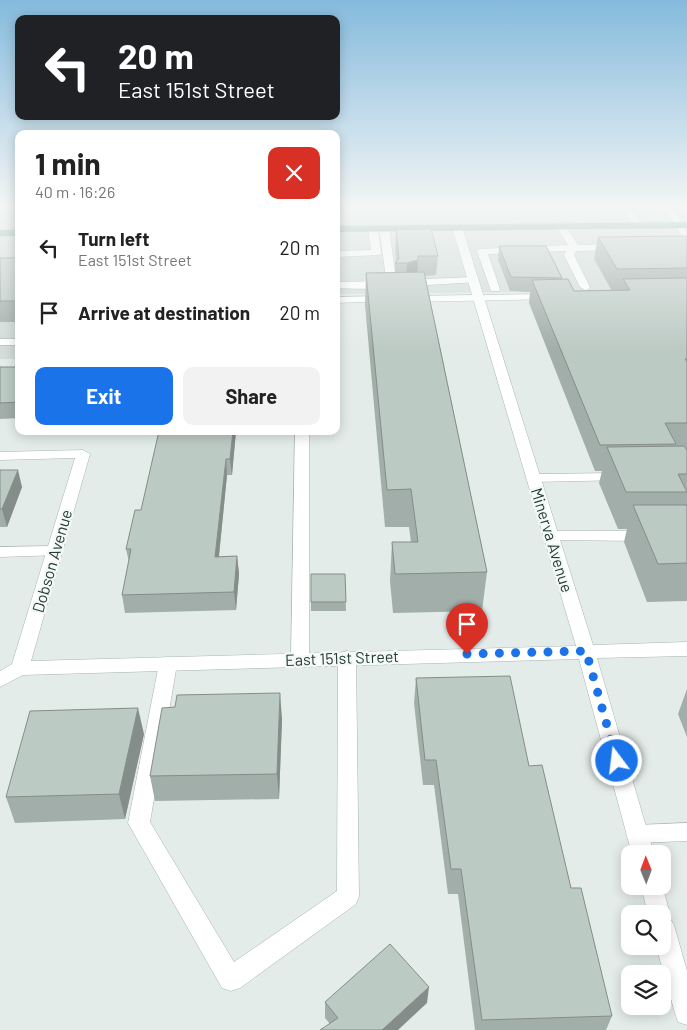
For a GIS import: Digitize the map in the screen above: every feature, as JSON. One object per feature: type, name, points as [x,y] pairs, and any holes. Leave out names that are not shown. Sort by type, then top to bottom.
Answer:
[{"type":"street","points":[[340,285],[385,284],[391,279],[388,254]]},
{"type":"street","name":"Minerva Avenue","points":[[465,254],[586,651],[640,844]]},
{"type":"street","points":[[483,254],[495,289]]},
{"type":"street","points":[[569,254],[583,293]]},
{"type":"street","points":[[340,290],[406,288],[428,282],[473,280]]},
{"type":"street","points":[[340,300],[558,297]]},
{"type":"street","points":[[0,342],[15,342]]},
{"type":"street","points":[[300,659],[302,435]]},
{"type":"street","name":"Dobson Avenue","points":[[0,456],[83,454],[20,668]]},
{"type":"street","points":[[534,478],[638,477]]},
{"type":"street","points":[[551,536],[658,536]]},
{"type":"street","points":[[0,552],[54,551]]},
{"type":"street","name":"East 151st Street","points":[[0,680],[20,668],[687,649]]},
{"type":"street","points":[[168,664],[139,823],[231,979],[348,896],[347,658]]},
{"type":"street","points":[[640,844],[687,832]]},
{"type":"street","points":[[671,955],[687,1013]]},
{"type":"shaded area","points":[[0,254],[15,254],[15,359],[0,359]]},
{"type":"shaded area","points":[[340,254],[687,254],[687,290],[340,294]]},
{"type":"building","points":[[398,254],[437,254],[438,256],[418,256],[418,260],[407,263],[395,263],[399,259]]},
{"type":"building","points":[[502,254],[550,254],[562,278],[511,277]]},
{"type":"building","points":[[608,254],[687,254],[687,268],[617,269]]},
{"type":"building","points":[[0,258],[15,258],[15,301],[0,301]]},
{"type":"building","points":[[424,272],[487,572],[395,574],[392,542],[418,542],[411,489],[387,490],[366,273]]},
{"type":"building","points":[[687,278],[687,359],[685,359],[687,362],[687,423],[665,423],[676,444],[600,445],[532,280],[568,279],[574,291],[630,290],[623,279]]},
{"type":"building","points":[[0,367],[15,367],[15,402],[0,403]]},
{"type":"building","points":[[158,435],[233,435],[230,459],[226,459],[215,557],[237,556],[234,592],[122,595],[131,549],[126,549],[135,510],[141,510]]},
{"type":"building","points":[[684,446],[687,450],[687,474],[678,474],[687,492],[626,492],[607,447]]},
{"type":"building","points":[[0,470],[18,470],[2,509],[0,509]]},
{"type":"building","points":[[633,505],[687,505],[687,563],[658,564]]},
{"type":"building","points":[[311,574],[345,574],[346,602],[311,602]]},
{"type":"building","points":[[510,676],[529,766],[542,765],[571,888],[581,888],[612,1016],[482,1020],[461,869],[451,869],[436,760],[425,760],[416,678]]},
{"type":"building","points":[[280,693],[277,774],[150,776],[162,708],[175,707],[177,695]]},
{"type":"building","points":[[138,708],[119,794],[6,797],[30,711]]},
{"type":"building","points":[[390,944],[429,987],[382,1030],[320,1030],[338,1018],[325,1002]]},
{"type":"route","points":[[467,654],[586,651],[617,761]]}]
